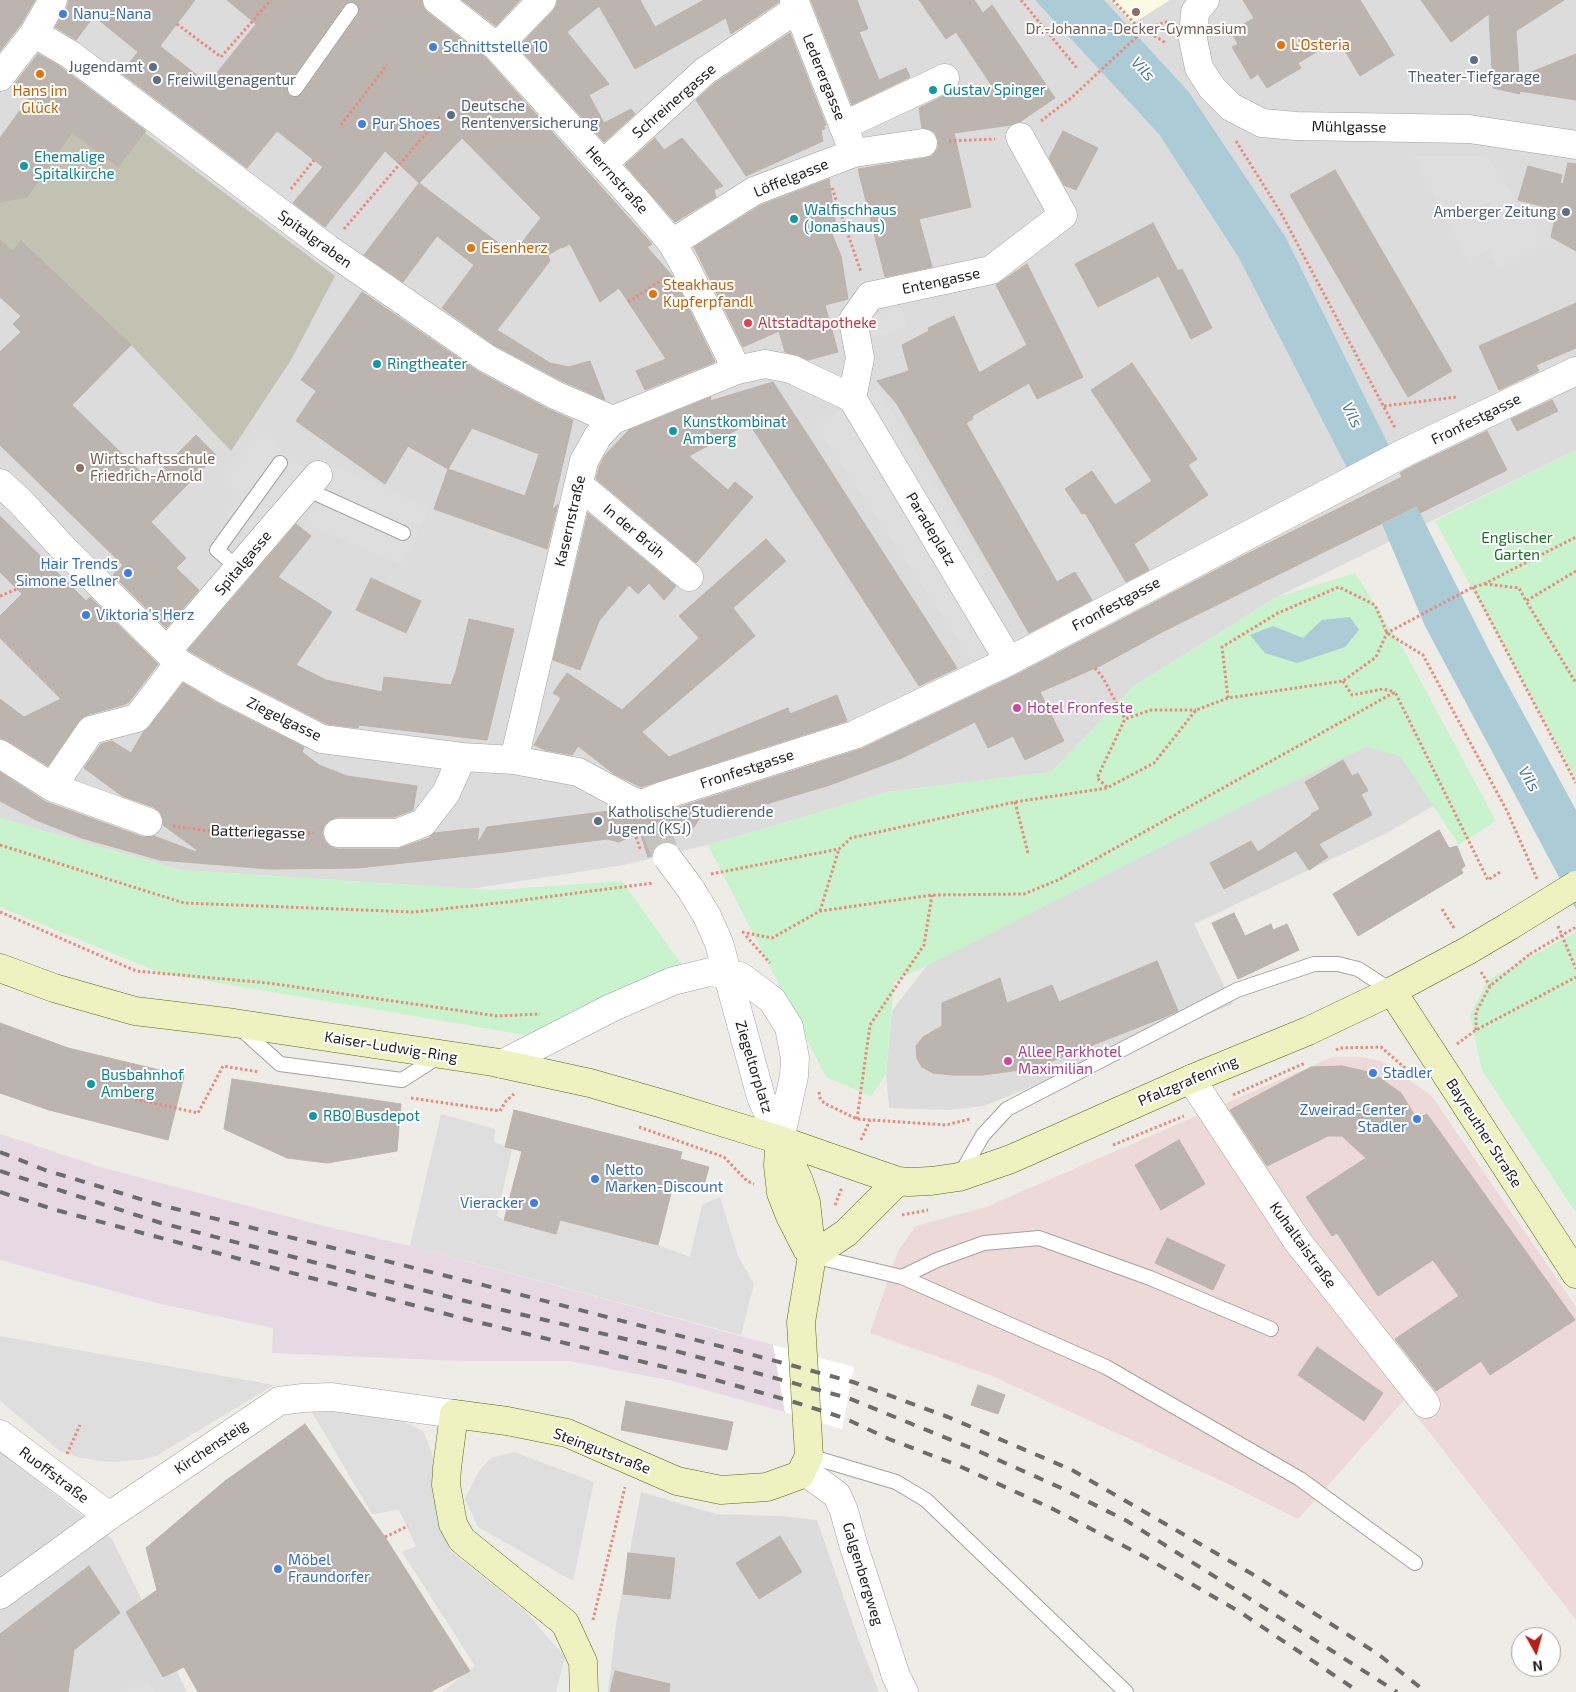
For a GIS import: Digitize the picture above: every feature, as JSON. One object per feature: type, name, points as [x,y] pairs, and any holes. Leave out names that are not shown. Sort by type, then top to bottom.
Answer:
[{"type":"main road","name":"Pfalzgrafenring","points":[[780,1140],[898,1181],[931,1181],[959,1176],[1011,1159],[1191,1079],[1308,1031],[1392,991],[1467,951],[1576,884]]},
{"type":"main road","name":"Kaiser-Ludwig-Ring","points":[[0,968],[54,988],[135,1011],[234,1023],[502,1064],[590,1084],[780,1140]]},
{"type":"main road","name":"Bayreuther Straße","points":[[1392,991],[1576,1274]]},
{"type":"main road","points":[[780,1140],[778,1166],[781,1193],[801,1240],[812,1256]]},
{"type":"main road","points":[[780,1140],[799,1181],[806,1202],[812,1256],[801,1322],[806,1463]]},
{"type":"main road","points":[[812,1256],[846,1233],[898,1181]]},
{"type":"main road","points":[[454,1414],[446,1485],[453,1524],[462,1540],[566,1623],[583,1662],[584,1692]]},
{"type":"main road","name":"Steingutstraße","points":[[454,1414],[507,1420],[567,1433],[677,1481],[721,1490],[767,1487],[800,1475],[806,1463]]},
{"type":"street","points":[[0,77],[34,33],[53,0]]},
{"type":"street","name":"Herrnstraße","points":[[436,0],[497,47],[603,164],[678,255],[737,370]]},
{"type":"street","points":[[497,47],[542,0]]},
{"type":"street","name":"Lederergasse","points":[[796,4],[854,153]]},
{"type":"street","name":"Schreinergasse","points":[[603,164],[705,71],[796,4]]},
{"type":"street","name":"Mühlgasse","points":[[1200,6],[1193,39],[1199,68],[1212,88],[1231,107],[1262,123],[1296,126],[1469,129],[1576,146]]},
{"type":"street","name":"Spitalgraben","points":[[34,33],[71,55],[327,248],[486,358],[555,395],[613,420]]},
{"type":"street","points":[[843,126],[945,78]]},
{"type":"street","name":"Entengasse","points":[[870,296],[992,270],[1063,215],[1020,137]]},
{"type":"street","name":"Löffelgasse","points":[[678,255],[754,191],[854,153],[923,143]]},
{"type":"street","points":[[737,370],[765,364],[791,369],[852,398],[860,358],[853,320],[870,296]]},
{"type":"street","name":"Kasernstraße","points":[[514,760],[584,461],[598,436],[613,420],[737,370]]},
{"type":"street","name":"Fronfestgasse","points":[[648,814],[662,796],[854,735],[1009,661],[1340,488],[1402,439],[1576,371]]},
{"type":"street","name":"Paradeplatz","points":[[852,398],[1009,661]]},
{"type":"street","name":"Spitalgasse","points":[[52,787],[91,730],[137,718],[174,657],[238,568],[312,482]]},
{"type":"street","name":"Ziegelgasse","points":[[0,483],[174,657],[222,688],[322,738],[462,757],[514,760],[578,772],[632,801],[648,814]]},
{"type":"street","name":"In der Brüh","points":[[579,485],[689,577]]},
{"type":"street","points":[[0,754],[52,787],[148,822]]},
{"type":"street","points":[[338,833],[397,833],[423,822],[446,793],[462,757]]},
{"type":"street","name":"Ziegeltorplatz","points":[[666,855],[690,888],[719,943],[761,1097],[780,1140]]},
{"type":"street","name":"Ziegeltorplatz","points":[[502,1064],[611,1008],[674,981],[710,972],[740,976],[772,1000],[789,1027],[795,1058],[794,1076],[780,1140]]},
{"type":"street","name":"Kuhaltaistraße","points":[[1191,1079],[1298,1242],[1426,1404]]},
{"type":"street","name":"Kirchensteig","points":[[0,1595],[109,1516],[279,1401],[303,1398],[332,1398],[454,1414]]},
{"type":"street","name":"Ruoffstraße","points":[[0,1434],[109,1516]]},
{"type":"street","name":"Galgenbergweg","points":[[806,1463],[837,1495],[844,1511],[896,1676],[904,1692]]},
{"type":"lane","points":[[295,89],[351,10]]},
{"type":"lane","points":[[238,568],[217,550],[280,463]]},
{"type":"lane","points":[[312,482],[404,533]]},
{"type":"lane","points":[[959,1176],[982,1135],[1007,1109],[1237,990],[1314,964],[1338,964],[1358,969],[1392,991]]},
{"type":"lane","points":[[902,1277],[938,1260],[984,1244],[1039,1238],[1150,1278],[1272,1329]]},
{"type":"lane","points":[[812,1256],[902,1277],[1106,1367],[1300,1478],[1415,1562]]},
{"type":"lane","points":[[806,1463],[896,1482],[926,1500],[1126,1692]]},
{"type":"path","points":[[177,24],[221,57],[271,0]]},
{"type":"path","points":[[1021,0],[1077,68]]},
{"type":"path","points":[[1113,0],[1135,24],[1166,44]]},
{"type":"path","points":[[1071,98],[1145,29]]},
{"type":"path","points":[[341,125],[387,65]]},
{"type":"path","points":[[327,248],[441,116]]},
{"type":"path","points":[[1234,137],[1281,213],[1402,439]]},
{"type":"path","points":[[275,209],[314,160]]},
{"type":"path","points":[[824,165],[870,296]]},
{"type":"path","points":[[628,302],[670,274],[678,255]]},
{"type":"path","points":[[1107,788],[1097,778],[1125,719],[1151,710],[1196,710],[1228,698],[1342,681],[1376,657],[1387,633],[1576,537]]},
{"type":"path","points":[[1526,600],[1576,571]]},
{"type":"path","points":[[1484,584],[1519,588],[1576,683]]},
{"type":"path","points":[[1228,698],[1222,647],[1278,613],[1339,587],[1375,605],[1387,633],[1423,655],[1506,811],[1539,884]]},
{"type":"path","points":[[1473,588],[1576,783]]},
{"type":"path","points":[[0,596],[17,589]]},
{"type":"path","points":[[1095,668],[1103,678],[1125,719]]},
{"type":"path","points":[[1342,681],[1352,695],[1383,689],[1395,692],[1488,880],[1500,872]]},
{"type":"path","points":[[719,943],[742,932],[772,938],[820,911],[932,895],[1024,894],[1058,880],[1395,692]]},
{"type":"path","points":[[820,911],[839,849],[851,838],[1015,802],[1107,788],[1154,763],[1196,710]]},
{"type":"path","points":[[1015,802],[1028,853]]},
{"type":"path","name":"Batteriegasse","points":[[148,822],[224,833],[338,833]]},
{"type":"path","points":[[0,845],[184,903],[414,912],[508,902],[656,882]]},
{"type":"path","points":[[705,875],[839,849]]},
{"type":"path","points":[[932,895],[924,945],[870,1025],[857,1119],[946,1125],[1007,1109]]},
{"type":"path","points":[[0,912],[136,971],[268,983],[496,1016],[542,1014]]},
{"type":"path","points":[[1555,921],[1576,969]]},
{"type":"path","points":[[1576,927],[1530,954],[1490,986],[1476,1012],[1476,1030],[1576,977]]},
{"type":"path","points":[[1331,1052],[1340,1048],[1381,1047],[1413,1075]]},
{"type":"path","points":[[1110,1147],[1314,1060]]},
{"type":"path","points":[[135,1099],[198,1113]]},
{"type":"path","points":[[634,1125],[724,1156],[747,1181],[781,1193]]},
{"type":"path","points":[[925,1210],[934,1208]]},
{"type":"path","points":[[583,1662],[631,1460]]},
{"type":"path","points":[[385,1536],[408,1526]]},
{"type":"shaded area","points":[[0,0],[1576,0],[1576,450],[1275,598],[1134,686],[1051,772],[887,792],[708,845],[623,865],[471,889],[181,870],[0,818]]},
{"type":"shaded area","name":"Dr.-Johanna-Decker-Gymnasium","points":[[1111,0],[1170,0],[1132,24]]},
{"type":"shaded area","points":[[72,132],[118,167],[145,133],[335,276],[291,360],[231,451],[131,345],[22,240],[13,251],[0,240],[0,194]]},
{"type":"shaded area","points":[[1412,156],[1487,156],[1515,199],[1548,241],[1498,269],[1489,249],[1468,261]]},
{"type":"shaded area","points":[[901,307],[907,326],[863,341],[857,322]]},
{"type":"shaded area","points":[[878,388],[986,568],[977,586],[1004,642],[972,660],[815,425]]},
{"type":"shaded area","points":[[263,435],[308,470],[254,542],[224,517],[241,496],[221,479]]},
{"type":"shaded area","points":[[333,464],[430,509],[403,565],[305,523]]},
{"type":"shaded area","points":[[1383,710],[1440,802],[1385,834],[1194,924],[1233,1004],[984,1106],[948,1110],[889,1108],[886,1074],[892,1011],[942,946]]},
{"type":"shaded area","points":[[1333,1057],[1361,1057],[1381,1061],[1431,1095],[1576,1307],[1576,1620],[1404,1400],[1298,1519],[1228,1484],[992,1376],[870,1333],[898,1251],[916,1226],[986,1207]]},
{"type":"shaded area","points":[[441,1114],[495,1129],[494,1142],[512,1149],[497,1216],[504,1220],[556,1234],[560,1220],[658,1245],[690,1257],[702,1205],[720,1197],[738,1256],[754,1284],[741,1335],[410,1246]]},
{"type":"shaded area","points":[[0,1134],[100,1167],[320,1225],[410,1246],[773,1345],[785,1412],[673,1381],[569,1361],[461,1361],[272,1353],[273,1328],[161,1304],[0,1260]]},
{"type":"shaded area","points":[[0,1336],[274,1385],[156,1456],[139,1460],[108,1462],[81,1458],[60,1451],[0,1401]]},
{"type":"shaded area","name":"Möbel Fraundorfer","points":[[310,1409],[392,1416],[423,1431],[432,1453],[437,1502],[450,1551],[525,1611],[565,1657],[556,1692],[442,1692],[475,1666],[402,1552],[416,1546],[399,1510],[372,1514]]},
{"type":"shaded area","points":[[0,1452],[112,1539],[187,1692],[0,1692]]},
{"type":"shaded area","points":[[514,1452],[594,1482],[573,1581],[478,1527],[465,1499],[479,1471],[491,1458]]},
{"type":"shaded area","points":[[641,1492],[716,1514],[781,1516],[817,1520],[857,1636],[879,1692],[608,1692],[616,1624]]},
{"type":"shaded area","points":[[147,1677],[155,1692],[119,1692]]},
{"type":"green space","name":"Englischer Garten","points":[[1576,450],[1576,778],[1435,521]]},
{"type":"green space","points":[[1355,573],[1405,652],[1496,821],[1459,845],[1400,756],[1366,747],[1257,799],[894,982],[886,1074],[871,1096],[826,1077],[708,845],[887,792],[1051,772],[1134,686],[1275,598]]},
{"type":"green space","points":[[0,818],[181,870],[495,890],[622,881],[682,965],[537,1037],[161,973],[0,907]]},
{"type":"green space","points":[[1576,932],[1576,1213],[1482,1070],[1470,1015],[1488,980]]},
{"type":"water","name":"Vils","points":[[1035,0],[1104,0],[1188,91],[1285,236],[1389,446],[1347,468],[1239,258],[1159,134]]},
{"type":"water","name":"Vils","points":[[1417,507],[1491,654],[1576,810],[1576,909],[1425,626],[1382,524]]},
{"type":"water","points":[[1350,617],[1359,630],[1345,647],[1297,663],[1265,653],[1250,635],[1273,626],[1303,638],[1322,620]]},
{"type":"pier","points":[[773,1345],[854,1367],[842,1429],[785,1412]]},
{"type":"building","points":[[0,0],[35,0],[21,24],[0,51]]},
{"type":"building","points":[[69,0],[195,0],[160,46],[208,84],[256,24],[227,0],[422,0],[427,12],[486,58],[652,244],[647,247],[674,278],[715,362],[645,390],[636,371],[666,359],[619,288],[600,302],[570,244],[548,255],[550,261],[497,330],[550,363],[569,367],[590,361],[605,400],[562,381],[494,345],[442,308],[474,265],[437,236],[403,282],[364,255],[419,183],[385,151],[325,227],[293,203],[323,167],[277,131],[247,168],[121,73],[138,52],[94,16],[76,40],[55,27],[67,8]],"holes":[[[352,1],[359,7],[358,15],[302,94],[298,97],[290,96],[287,92],[288,84],[344,5]],[[462,138],[541,218],[513,254],[419,183]]]},
{"type":"building","points":[[462,0],[520,0],[496,26]]},
{"type":"building","points":[[557,0],[640,0],[655,27],[704,0],[779,0],[779,2],[731,34],[726,18],[635,69],[599,6],[567,32],[609,84],[589,95],[604,123],[631,109],[635,114],[604,142],[518,47],[553,11]]},
{"type":"building","points":[[811,0],[857,0],[868,29],[859,32],[879,80],[906,68],[910,77],[852,105]]},
{"type":"building","points":[[919,0],[974,0],[983,13],[992,5],[1055,98],[1021,121],[1011,125],[954,133],[971,207],[919,219],[932,267],[885,277],[858,169],[932,156],[938,148],[938,140],[935,133],[929,129],[922,128],[919,108],[953,91],[992,86],[956,32],[946,39]]},
{"type":"building","name":"L'Osteria","points":[[1243,0],[1360,0],[1394,55],[1360,76],[1338,39],[1298,63],[1301,68],[1267,88],[1258,74],[1251,79],[1232,47],[1238,44],[1231,32],[1254,18]]},
{"type":"building","points":[[1421,0],[1564,0],[1516,31],[1519,77],[1576,54],[1576,100],[1519,91],[1520,94],[1493,88],[1489,14],[1451,42]]},
{"type":"building","points":[[790,33],[826,125],[824,126],[825,129],[821,130],[823,141],[746,176],[696,100],[715,83]]},
{"type":"building","points":[[38,54],[58,65],[146,131],[118,167],[72,132],[27,197],[0,202],[0,138],[29,98],[13,86]]},
{"type":"building","points":[[1063,131],[1098,148],[1076,190],[1064,185],[1049,158]]},
{"type":"building","points":[[655,138],[664,150],[682,138],[723,186],[714,190],[716,197],[675,222],[625,165]]},
{"type":"building","points":[[1568,163],[1576,164],[1576,251],[1551,237],[1557,210],[1518,200],[1528,166],[1562,175],[1560,183],[1563,184]]},
{"type":"building","points":[[1335,170],[1452,371],[1408,397],[1290,195]]},
{"type":"building","points":[[829,179],[836,227],[830,229],[841,256],[848,299],[825,305],[838,352],[808,360],[785,352],[779,331],[743,347],[694,247],[761,205]]},
{"type":"building","points":[[1153,223],[1178,271],[1182,269],[1212,328],[1191,339],[1159,276],[1098,307],[1075,264]]},
{"type":"building","points":[[0,240],[13,251],[21,240],[131,345],[72,405],[150,481],[196,435],[216,455],[151,522],[186,558],[176,568],[199,590],[166,628],[113,575],[123,565],[0,445],[0,352],[21,332],[13,324],[21,316],[0,297]]},
{"type":"building","points":[[1027,264],[1083,377],[1037,399],[1029,383],[972,416],[973,419],[966,423],[1057,582],[1075,572],[1092,600],[1029,633],[897,404],[877,381],[909,371],[902,345],[929,331],[928,328],[954,316],[979,373],[1027,345],[996,285]]},
{"type":"building","points":[[362,292],[479,372],[548,409],[573,420],[552,510],[558,504],[547,549],[434,509],[448,469],[408,446],[385,484],[296,421],[316,391],[301,380]],"holes":[[[472,428],[539,454],[525,496],[448,469]]]},
{"type":"building","points":[[1576,303],[1576,348],[1536,365],[1539,371],[1499,390],[1479,346]]},
{"type":"building","points":[[1132,363],[1197,459],[1188,465],[1208,495],[1134,544],[1149,570],[1126,582],[1085,513],[1082,514],[1065,489],[1092,471],[1115,505],[1152,481],[1091,390]]},
{"type":"building","points":[[773,382],[957,668],[919,686],[749,423],[689,456],[728,490],[735,482],[753,497],[696,563],[596,479],[605,455],[629,430],[711,397],[710,401]]},
{"type":"building","points":[[1552,400],[1558,411],[1517,431],[1511,419]]},
{"type":"building","points":[[1487,431],[1507,470],[1420,513],[1417,506],[1162,632],[1100,666],[1040,692],[1064,741],[1025,760],[1013,736],[988,748],[975,722],[902,758],[830,785],[753,808],[701,816],[694,827],[670,830],[674,843],[666,841],[658,844],[653,850],[652,856],[648,857],[640,832],[619,842],[607,839],[358,868],[270,869],[160,860],[82,838],[36,820],[0,801],[0,772],[46,802],[143,837],[154,836],[196,852],[197,850],[163,825],[160,812],[153,807],[122,796],[84,768],[101,744],[112,741],[131,753],[144,731],[183,683],[215,702],[304,747],[302,752],[319,765],[347,776],[417,786],[413,810],[394,817],[338,817],[330,820],[324,826],[322,833],[325,841],[331,847],[338,849],[397,849],[429,838],[434,833],[479,828],[477,844],[487,827],[617,810],[638,819],[646,819],[861,749],[1016,675],[1243,556],[1402,477],[1400,473],[1415,465]]},
{"type":"building","points":[[588,513],[676,586],[664,600],[649,583],[638,594],[629,585],[599,621],[580,670],[553,660]]},
{"type":"building","points":[[0,516],[86,601],[90,597],[158,664],[129,702],[87,715],[79,721],[48,766],[0,738],[0,699],[24,717],[61,699],[0,638],[0,616],[22,594],[0,572]]},
{"type":"building","points":[[296,524],[311,536],[278,577],[332,612],[296,665],[326,680],[382,692],[384,677],[451,685],[469,619],[514,629],[487,740],[359,725],[358,728],[327,724],[229,674],[188,650]]},
{"type":"building","points":[[766,539],[786,561],[733,608],[755,636],[642,732],[669,757],[788,708],[790,714],[837,695],[847,721],[641,787],[614,774],[578,746],[572,755],[545,750],[534,745],[561,698],[553,693],[567,673],[622,710],[699,638],[679,616]]},
{"type":"building","points":[[371,578],[421,601],[406,633],[356,610]]},
{"type":"building","points":[[1343,760],[1352,776],[1358,773],[1368,791],[1361,794],[1372,815],[1319,844],[1328,857],[1309,870],[1296,851],[1224,889],[1210,863],[1251,841],[1258,852],[1320,809],[1305,782]]},
{"type":"building","points":[[1439,830],[1449,848],[1457,846],[1465,866],[1461,869],[1463,873],[1358,936],[1333,894]]},
{"type":"building","points":[[1234,913],[1245,936],[1271,924],[1273,930],[1287,924],[1299,950],[1238,979],[1212,923]]},
{"type":"building","points":[[1157,961],[1178,1011],[1167,1016],[1034,1068],[983,1075],[952,1075],[933,1073],[922,1067],[917,1059],[916,1046],[923,1037],[942,1026],[942,1003],[1000,978],[1007,1003],[1052,985],[1059,1002]]},
{"type":"building","name":"Busbahnhof Amberg","points":[[0,1023],[68,1048],[184,1076],[168,1140],[49,1110],[0,1093]]},
{"type":"building","points":[[1342,1066],[1373,1073],[1401,1093],[1417,1119],[1427,1114],[1575,1320],[1490,1375],[1481,1361],[1436,1391],[1395,1339],[1459,1296],[1433,1260],[1378,1296],[1337,1233],[1332,1236],[1306,1197],[1366,1158],[1342,1136],[1328,1136],[1267,1166],[1230,1110],[1311,1067]]},
{"type":"building","name":"RBO Busdepot","points":[[232,1079],[401,1104],[397,1151],[327,1163],[287,1158],[224,1129]]},
{"type":"building","name":"Netto Marken-Discount","points":[[514,1110],[682,1152],[680,1159],[709,1167],[704,1185],[695,1183],[693,1190],[673,1185],[658,1245],[560,1220],[556,1234],[504,1220],[522,1151],[505,1147]]},
{"type":"building","points":[[1179,1140],[1205,1184],[1161,1210],[1135,1165]]},
{"type":"building","points":[[1167,1238],[1225,1265],[1213,1290],[1155,1263]]},
{"type":"building","points":[[1317,1347],[1383,1393],[1364,1421],[1298,1375]]},
{"type":"building","points":[[978,1385],[1005,1395],[998,1414],[971,1405]]},
{"type":"building","points":[[626,1401],[733,1422],[727,1450],[621,1430]]},
{"type":"building","name":"Möbel Fraundorfer","points":[[305,1424],[385,1537],[470,1671],[430,1692],[198,1692],[184,1667],[163,1677],[126,1612],[157,1590],[146,1548],[225,1481]]},
{"type":"building","points":[[780,1536],[802,1572],[759,1599],[736,1563]]},
{"type":"building","points":[[628,1553],[675,1558],[670,1599],[623,1594]]},
{"type":"building","points":[[89,1566],[120,1613],[74,1650],[68,1692],[0,1692],[0,1634]]},
{"type":"building","points":[[615,1671],[670,1684],[669,1692],[610,1692]]},
{"type":"tunnel","points":[[653,824],[665,852]]},
{"type":"railway","points":[[0,1152],[45,1170],[160,1205],[479,1284],[853,1382],[948,1417],[1072,1470],[1254,1575],[1378,1654],[1426,1692]]},
{"type":"railway","points":[[0,1171],[161,1223],[473,1303],[672,1350],[848,1398],[976,1450],[1059,1487],[1127,1521],[1397,1692]]},
{"type":"railway","points":[[0,1192],[56,1210],[469,1320],[702,1376],[844,1418],[889,1439],[957,1465],[1053,1509],[1145,1557],[1240,1612],[1359,1692]]},
{"type":"place","name":"Dr.-Johanna-Decker-Gymnasium","points":[[1136,12]]},
{"type":"place","name":"Nanu-Nana","points":[[63,14]]},
{"type":"place","name":"L'Osteria","points":[[1281,45]]},
{"type":"place","name":"Schnittstelle 10","points":[[433,47]]},
{"type":"place","name":"Theater-Tiefgarage","points":[[1474,60]]},
{"type":"place","name":"Jugendamt","points":[[153,67]]},
{"type":"place","name":"Hans im Glück","points":[[40,74]]},
{"type":"place","name":"Freiwillgenagentur","points":[[157,80]]},
{"type":"place","name":"Gustav Spinger","points":[[933,90]]},
{"type":"place","name":"Deutsche Rentenversicherung","points":[[451,115]]},
{"type":"place","name":"Pur Shoes","points":[[362,124]]},
{"type":"place","name":"Ehemalige Spitalkirche","points":[[24,166]]},
{"type":"place","name":"Amberger Zeitung","points":[[1566,212]]},
{"type":"place","name":"Walfischhaus (Jonashaus)","points":[[794,219]]},
{"type":"place","name":"Eisenherz","points":[[471,248]]},
{"type":"place","name":"Steakhaus Kupferpfandl","points":[[653,294]]},
{"type":"place","name":"Altstadtapotheke","points":[[748,323]]},
{"type":"place","name":"Ringtheater","points":[[377,364]]},
{"type":"place","name":"Kunstkombinat Amberg","points":[[673,431]]},
{"type":"place","name":"Wirtschaftsschule Friedrich-Arnold","points":[[80,468]]},
{"type":"place","name":"Hair Trends Simone Sellner","points":[[128,573]]},
{"type":"place","name":"Viktoria's Herz","points":[[86,615]]},
{"type":"place","name":"Hotel Fronfeste","points":[[1017,708]]},
{"type":"place","name":"Katholische Studierende Jugend (KSJ)","points":[[598,821]]},
{"type":"place","name":"Allee Parkhotel Maximilian","points":[[1008,1061]]},
{"type":"place","name":"Stadler","points":[[1373,1073]]},
{"type":"place","name":"Busbahnhof Amberg","points":[[91,1084]]},
{"type":"place","name":"RBO Busdepot","points":[[313,1116]]},
{"type":"place","name":"Zweirad-Center Stadler","points":[[1417,1119]]},
{"type":"place","name":"Netto Marken-Discount","points":[[595,1179]]},
{"type":"place","name":"Vieracker","points":[[534,1203]]},
{"type":"place","name":"Möbel Fraundorfer","points":[[278,1569]]}]
